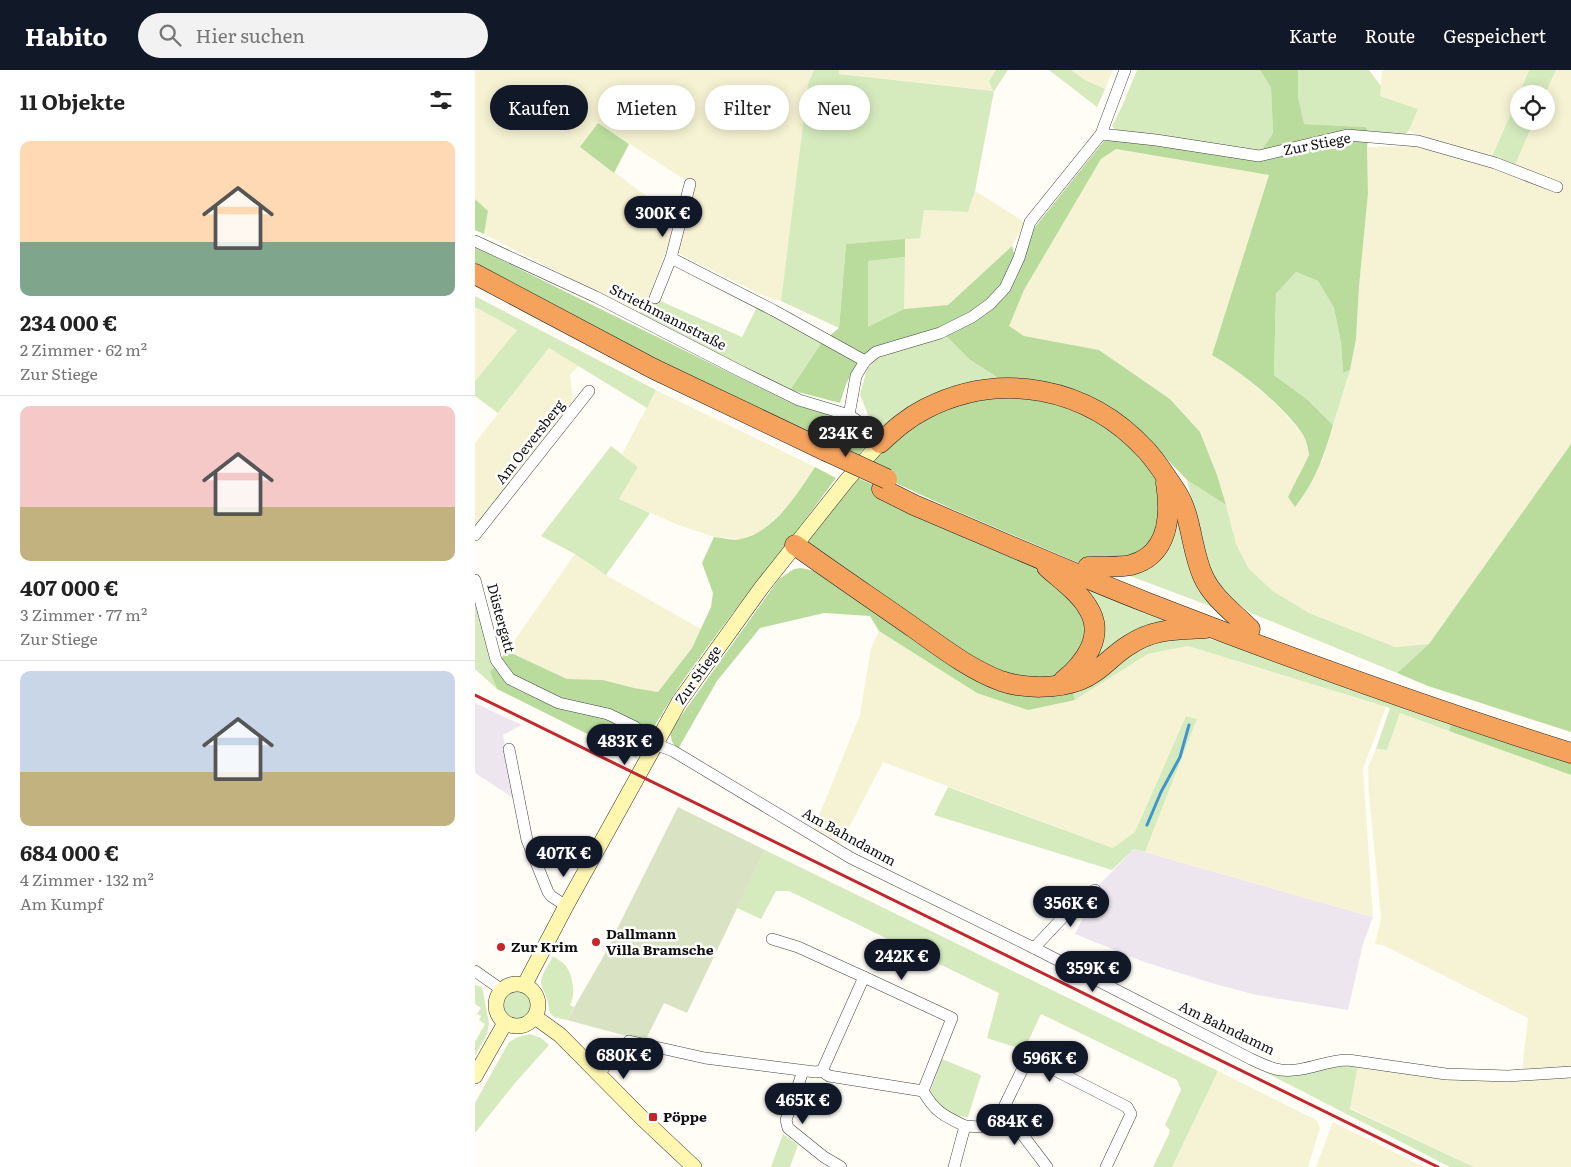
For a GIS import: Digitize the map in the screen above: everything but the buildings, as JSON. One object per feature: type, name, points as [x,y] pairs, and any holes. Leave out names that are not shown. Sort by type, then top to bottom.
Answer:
[{"type":"highway","points":[[475,274],[823,456]]},
{"type":"highway","points":[[475,287],[648,378],[884,484],[952,510],[1152,593],[1475,709],[1571,741]]},
{"type":"highway","points":[[880,443],[900,425],[923,410],[946,399],[971,393],[1020,388],[1066,396],[1085,404],[1107,418],[1145,449],[1165,476],[1178,495],[1203,578],[1214,593],[1250,629]]},
{"type":"highway","points":[[1088,566],[1131,565],[1147,558],[1158,548],[1165,535],[1169,518],[1169,498],[1165,476]]},
{"type":"highway","points":[[884,484],[914,505],[1148,603],[1472,720],[1571,753]]},
{"type":"highway","points":[[795,546],[957,658],[1002,681],[1020,686],[1039,687],[1080,680],[1094,672],[1129,645],[1161,630],[1214,628]]},
{"type":"highway","points":[[1036,557],[1078,596],[1088,608],[1093,618],[1094,635],[1092,647],[1085,660],[1060,684]]},
{"type":"street","points":[[849,415],[856,376],[865,362],[876,352],[940,333],[972,317],[990,304],[1005,288],[1019,258],[1029,222],[1101,134],[1125,70]]},
{"type":"street","name":"Zur Stiege","points":[[1101,134],[1156,140],[1259,156],[1347,136],[1418,141],[1495,163],[1557,187]]},
{"type":"street","name":"Striethmannstraße","points":[[655,298],[671,258],[690,184]]},
{"type":"street","name":"Striethmannstraße","points":[[475,241],[596,297],[799,400],[849,415],[862,424],[880,443]]},
{"type":"street","points":[[671,258],[773,310],[865,362]]},
{"type":"street","name":"Am Oeversberg","points":[[475,535],[589,391]]},
{"type":"street","name":"Zur Stiege","points":[[525,984],[679,702],[703,667],[795,546],[861,463],[880,443]]},
{"type":"street","name":"Düstergatt","points":[[475,580],[496,660],[510,679],[559,703],[608,714],[635,727],[655,744]]},
{"type":"street","name":"Am Bahndamm","points":[[655,744],[681,756],[851,858],[1034,948],[1251,1060],[1281,1070],[1303,1069],[1334,1060],[1348,1060],[1446,1074],[1508,1076],[1571,1072]]},
{"type":"street","points":[[509,749],[527,840],[548,892],[566,906]]},
{"type":"street","points":[[1034,948],[1083,896],[1095,890]]},
{"type":"street","points":[[772,939],[798,947],[952,1018],[923,1091]]},
{"type":"street","points":[[475,971],[501,990]]},
{"type":"street","points":[[822,1071],[864,978]]},
{"type":"street","points":[[512,984],[525,984],[531,988],[538,999],[539,1006],[535,1017],[524,1025],[517,1026],[505,1023],[501,1019],[496,1007],[496,1001],[501,990],[512,984]]},
{"type":"street","points":[[535,1017],[560,1035],[694,1167]]},
{"type":"street","points":[[475,1076],[505,1023]]},
{"type":"street","points":[[598,1074],[629,1041],[705,1058],[803,1071],[822,1071],[829,1076],[923,1091]]},
{"type":"street","points":[[923,1091],[931,1105],[945,1116],[965,1126],[979,1128],[994,1121],[1003,1109],[1026,1062],[1033,1059],[1127,1107],[1131,1114],[1107,1167]]},
{"type":"street","points":[[803,1071],[786,1120],[787,1128],[816,1151],[841,1167]]},
{"type":"street","points":[[1003,1109],[1047,1167]]},
{"type":"street","points":[[955,1167],[965,1126]]},
{"type":"shaded area","points":[[475,70],[814,70],[808,85],[799,85],[799,130],[802,130],[781,301],[762,295],[681,255],[677,250],[694,184],[609,130],[695,130],[695,85],[598,85],[598,123],[581,147],[674,217],[672,235],[649,296],[639,314],[484,234],[488,211],[475,199]]},
{"type":"shaded area","points":[[839,70],[996,70],[989,81],[994,91],[838,74]]},
{"type":"shaded area","points":[[1071,70],[1113,70],[1105,89],[1085,80]]},
{"type":"shaded area","points":[[1382,70],[1529,70],[1523,85],[1510,85],[1510,114],[1492,156],[1419,137],[1409,130],[1418,109],[1380,96]]},
{"type":"shaded area","points":[[1556,70],[1571,70],[1571,444],[1429,644],[1395,647],[1309,613],[1273,591],[1249,569],[1236,544],[1217,475],[1200,432],[1170,399],[1099,350],[1024,336],[1008,326],[1024,290],[1101,159],[1116,149],[1269,175],[1212,355],[1229,364],[1273,401],[1304,435],[1309,455],[1298,475],[1322,462],[1350,370],[1356,339],[1368,193],[1367,147],[1416,146],[1484,164],[1516,178],[1557,192],[1562,184],[1515,165],[1530,130],[1555,130],[1555,85],[1549,85]]},
{"type":"shaded area","points":[[975,191],[1025,222],[1012,246],[948,305],[904,309],[905,239],[920,237],[923,210],[968,212]]},
{"type":"shaded area","points":[[475,307],[517,330],[475,381]]},
{"type":"shaded area","points":[[549,348],[579,365],[570,375],[573,399],[571,406],[475,525],[475,443]]},
{"type":"shaded area","points":[[656,390],[815,467],[793,501],[763,530],[741,539],[714,537],[676,524],[619,499],[638,467],[622,454]]},
{"type":"shaded area","points":[[575,554],[606,575],[701,629],[692,648],[658,692],[603,680],[567,679],[507,651]]},
{"type":"shaded area","points":[[879,631],[977,693],[1075,700],[1148,654],[1188,646],[1386,707],[1363,769],[1373,917],[1145,852],[1197,719],[1186,716],[1135,832],[1113,848],[883,762],[840,845],[813,830],[860,715],[871,648]]},
{"type":"shaded area","points":[[475,703],[522,725],[503,735],[515,799],[475,773]]},
{"type":"shaded area","points":[[1400,713],[1571,775],[1571,1067],[1522,1070],[1528,1018],[1383,945],[1375,944],[1381,918],[1368,767],[1376,749],[1387,750]]},
{"type":"shaded area","points":[[1134,849],[1373,917],[1363,944],[1348,1010],[1256,995],[1215,984],[1144,962],[1075,934],[1098,886]]},
{"type":"shaded area","points":[[1358,1064],[1450,1076],[1571,1073],[1571,1167],[1474,1167],[1350,1108]]},
{"type":"shaded area","points":[[1218,1071],[1316,1120],[1320,1128],[1308,1167],[1172,1167]]},
{"type":"shaded area","points":[[1333,1122],[1424,1167],[1316,1167]]},
{"type":"green space","points":[[814,70],[839,70],[839,74],[993,91],[989,81],[996,70],[1008,70],[994,91],[975,191],[968,212],[924,210],[920,238],[846,244],[839,328],[781,301],[802,130],[870,130],[870,85],[808,84]]},
{"type":"green space","points":[[1049,70],[1071,70],[1085,80],[1105,89],[1097,107]]},
{"type":"green space","points":[[1137,70],[1260,70],[1271,88],[1273,133],[1260,152],[1116,130],[1112,126]]},
{"type":"green space","points":[[1260,70],[1298,70],[1298,97],[1304,124],[1366,127],[1369,133],[1367,147],[1368,193],[1356,339],[1350,370],[1343,373],[1341,343],[1334,308],[1318,281],[1296,272],[1276,294],[1274,375],[1308,400],[1333,425],[1318,468],[1308,488],[1295,507],[1288,497],[1309,455],[1303,435],[1294,422],[1273,400],[1236,370],[1212,355],[1269,175],[1116,149],[1101,159],[1024,290],[1009,326],[1024,336],[1099,350],[1170,399],[1200,432],[1217,475],[1226,505],[1187,480],[1162,454],[1095,400],[1062,386],[1038,382],[1001,380],[969,359],[942,332],[876,347],[855,367],[846,384],[840,403],[790,390],[822,342],[839,328],[846,244],[905,239],[905,257],[868,261],[868,327],[904,309],[948,305],[1012,246],[1019,270],[1035,227],[1104,141],[1156,137],[1260,152],[1273,133],[1271,88]]},
{"type":"green space","points":[[1298,70],[1369,70],[1381,86],[1380,96],[1418,109],[1409,130],[1405,135],[1369,133],[1366,127],[1303,124],[1298,97]]},
{"type":"green space","points":[[1529,70],[1556,70],[1549,85],[1523,85]]},
{"type":"green space","points":[[1510,115],[1510,130],[1530,130],[1515,165],[1492,156]]},
{"type":"green space","points":[[598,123],[598,130],[608,130],[629,144],[614,173],[580,147]]},
{"type":"green space","points":[[475,199],[488,211],[484,234],[475,230]]},
{"type":"green space","points":[[475,247],[793,404],[844,420],[853,425],[870,440],[858,455],[780,422],[475,267]]},
{"type":"green space","points":[[905,257],[904,309],[868,328],[868,261]]},
{"type":"green space","points":[[1296,272],[1318,281],[1334,308],[1341,343],[1343,373],[1350,370],[1333,425],[1308,400],[1274,375],[1276,294]]},
{"type":"green space","points":[[475,296],[656,390],[647,408],[549,348],[498,413],[475,396],[475,381],[517,330],[475,307]]},
{"type":"green space","points":[[649,296],[742,337],[757,307],[822,342],[790,390],[639,314]]},
{"type":"green space","points":[[945,335],[969,359],[1001,380],[969,383],[940,393],[884,425],[868,415],[860,394],[867,369],[879,355]]},
{"type":"green space","points":[[971,393],[1085,405],[1165,477],[1158,548],[1088,567],[952,509],[859,466],[880,443]]},
{"type":"green space","points":[[1571,444],[1571,732],[1428,686],[1397,673],[1429,644]]},
{"type":"green space","points":[[611,446],[638,467],[619,499],[650,513],[606,575],[575,554],[541,536]]},
{"type":"green space","points":[[815,467],[836,478],[689,673],[636,758],[497,689],[490,672],[507,651],[567,679],[603,680],[658,692],[692,648],[711,607],[713,593],[702,563],[714,537],[738,540],[753,535],[764,528],[784,510]]},
{"type":"green space","points":[[851,475],[1036,557],[1093,618],[1074,672],[1020,686],[795,545]]},
{"type":"green space","points":[[1187,480],[1226,505],[1236,544],[1249,569],[1273,591],[1309,613],[1395,647],[1429,644],[1397,673],[1251,613],[1230,598],[1215,580],[1204,558]]},
{"type":"green space","points":[[1173,500],[1226,612],[1117,571]]},
{"type":"green space","points":[[801,568],[819,572],[970,672],[1072,689],[1075,700],[1028,710],[977,693],[879,631],[870,616],[824,613],[760,628],[717,681],[678,749],[672,741],[671,730],[779,579],[794,569]]},
{"type":"green space","points":[[1071,582],[1188,623],[1087,668]]},
{"type":"green space","points":[[475,602],[490,659],[494,667],[490,672],[497,689],[475,669]]},
{"type":"green space","points":[[1191,635],[1223,642],[1306,673],[1452,721],[1449,731],[1400,713],[1387,750],[1376,749],[1390,708],[1188,646],[1148,654],[1075,700],[1072,689],[1145,643]]},
{"type":"green space","points":[[1186,716],[1197,719],[1145,852],[1134,849],[1112,870],[934,815],[948,787],[1113,848],[1135,832]]},
{"type":"green space","points":[[1452,721],[1571,758],[1571,775],[1449,731]]},
{"type":"green space","points":[[678,807],[765,850],[687,1013],[664,1003],[645,1041],[567,1020],[603,957]]},
{"type":"green space","points":[[765,850],[1218,1071],[1172,1167],[1153,1167],[1169,1134],[1170,1130],[1165,1125],[1181,1090],[1177,1080],[1041,1014],[1024,1050],[987,1038],[999,993],[789,891],[776,891],[761,919],[737,908]]},
{"type":"green space","points":[[553,956],[566,966],[572,980],[573,996],[570,1005],[574,1007],[567,1020],[552,1015],[541,985],[543,974]]},
{"type":"green space","points":[[475,985],[482,987],[489,1023],[487,1034],[475,1056],[475,1042],[485,1024],[479,1020],[481,1016],[477,1014],[481,1008],[475,1004]]},
{"type":"green space","points":[[517,990],[528,994],[532,1005],[528,1016],[517,1020],[506,1016],[502,1005],[506,994]]},
{"type":"green space","points":[[530,1034],[541,1038],[549,1045],[515,1083],[475,1133],[475,1103],[509,1042]]},
{"type":"green space","points":[[942,1059],[981,1075],[968,1117],[945,1111],[929,1094]]},
{"type":"green space","points":[[1334,1063],[1358,1064],[1350,1109],[1474,1167],[1450,1167],[1253,1066],[1280,1071]]},
{"type":"green space","points":[[783,1134],[798,1145],[790,1167],[771,1167]]},
{"type":"waterway","points":[[1147,825],[1161,792],[1180,757],[1189,725]]},
{"type":"railway","points":[[475,695],[1438,1167]]},
{"type":"place","name":"Dallmann Villa Bramsche","points":[[596,942]]},
{"type":"place","name":"Zur Krim","points":[[501,947]]},
{"type":"place","name":"Pöppe","points":[[653,1117]]}]
